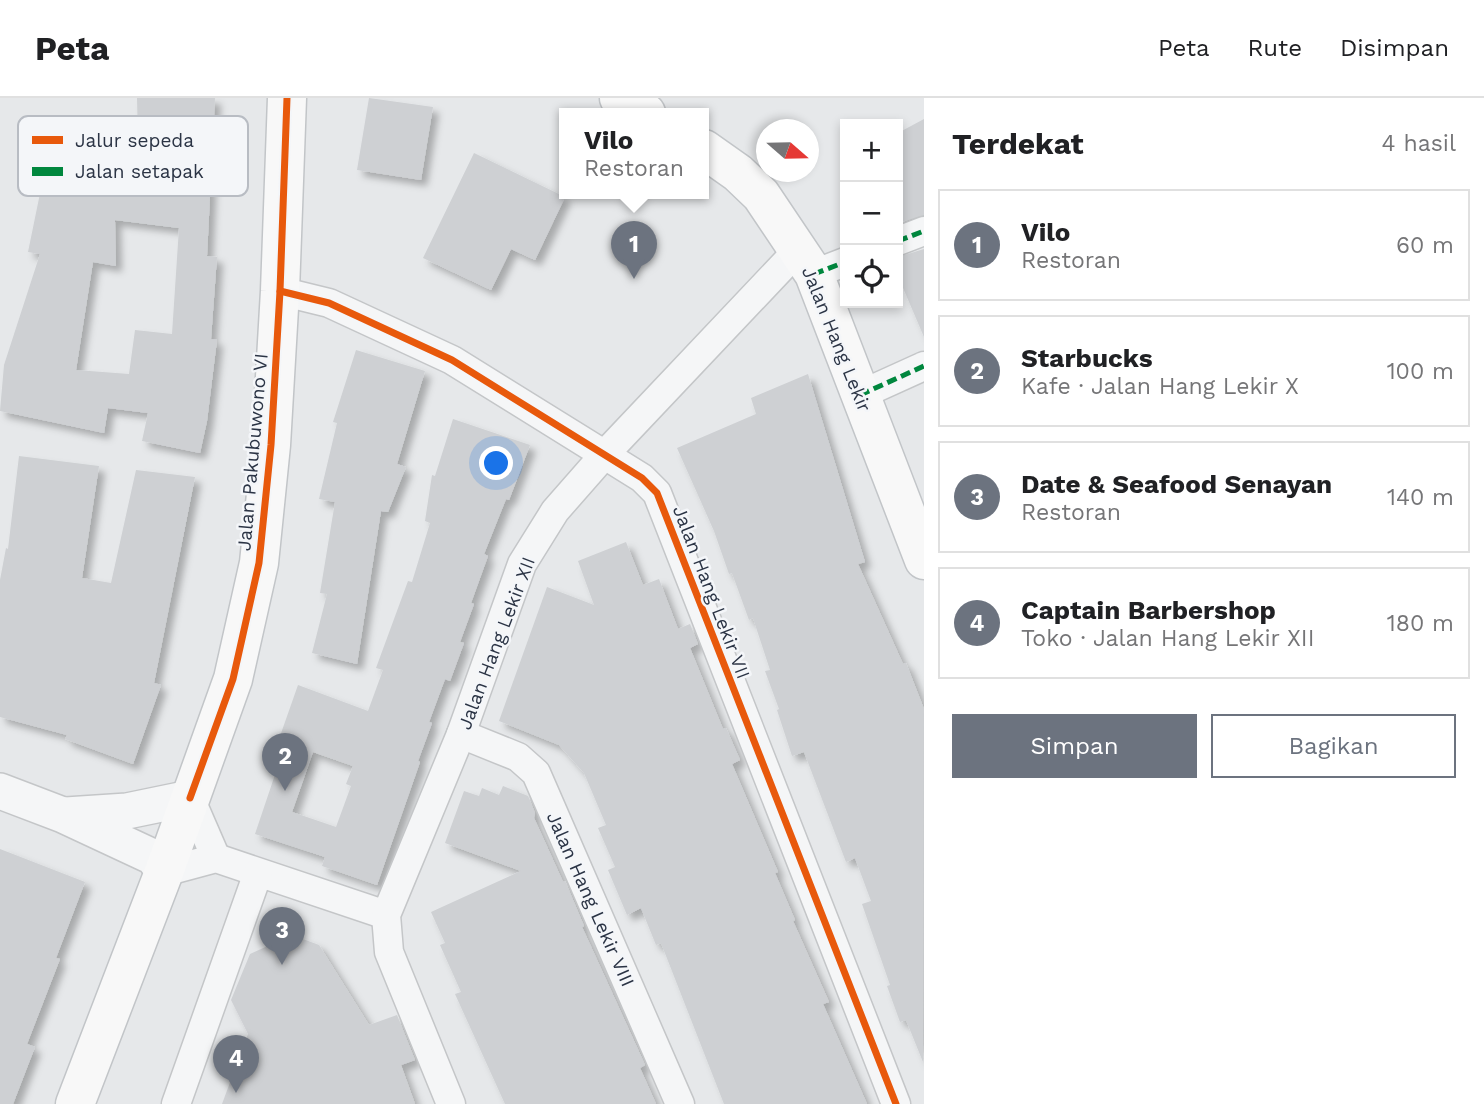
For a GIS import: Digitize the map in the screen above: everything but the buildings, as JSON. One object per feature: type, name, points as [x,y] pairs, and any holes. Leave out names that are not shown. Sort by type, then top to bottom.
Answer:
[{"type":"main road","name":"Jalan Pakubuwono VI","points":[[75,1104],[164,872],[233,679],[259,563],[271,445],[288,98]]},
{"type":"main road","points":[[619,98],[637,108]]},
{"type":"main road","name":"Jalan Hang Lekir","points":[[709,153],[738,173],[761,195],[820,262],[860,395],[924,561]]},
{"type":"street","points":[[903,240],[924,231]]},
{"type":"street","name":"Jalan Hang Lekir XII","points":[[386,915],[461,734],[522,565],[555,511],[606,454],[820,262]]},
{"type":"street","name":"Jalan Hang Lekir VII","points":[[280,291],[329,303],[452,360],[606,454],[642,478],[657,493],[895,1104]]},
{"type":"street","points":[[860,395],[924,366]]},
{"type":"street","name":"Jalan Hang Lekir VIII","points":[[461,734],[518,757],[536,773],[680,1104]]},
{"type":"street","points":[[0,791],[63,815],[153,857],[164,872],[216,858],[386,915],[389,951],[451,1104]]},
{"type":"street","points":[[63,815],[127,811],[190,798],[216,858]]},
{"type":"street","points":[[176,1104],[258,873]]},
{"type":"marked path","points":[[903,239],[924,231]]},
{"type":"marked path","points":[[814,274],[840,264]]},
{"type":"marked path","points":[[860,395],[924,366]]},
{"type":"cycle path","points":[[190,798],[233,679],[259,563],[271,445],[287,98]]},
{"type":"cycle path","points":[[280,291],[329,303],[452,360],[642,478],[657,493],[896,1104]]},
{"type":"place","name":"Vilo","points":[[634,279]]},
{"type":"place","name":"Starbucks","points":[[285,791]]},
{"type":"place","name":"Date & Seafood Senayan","points":[[282,965]]},
{"type":"place","name":"Captain Barbershop","points":[[236,1093]]}]
